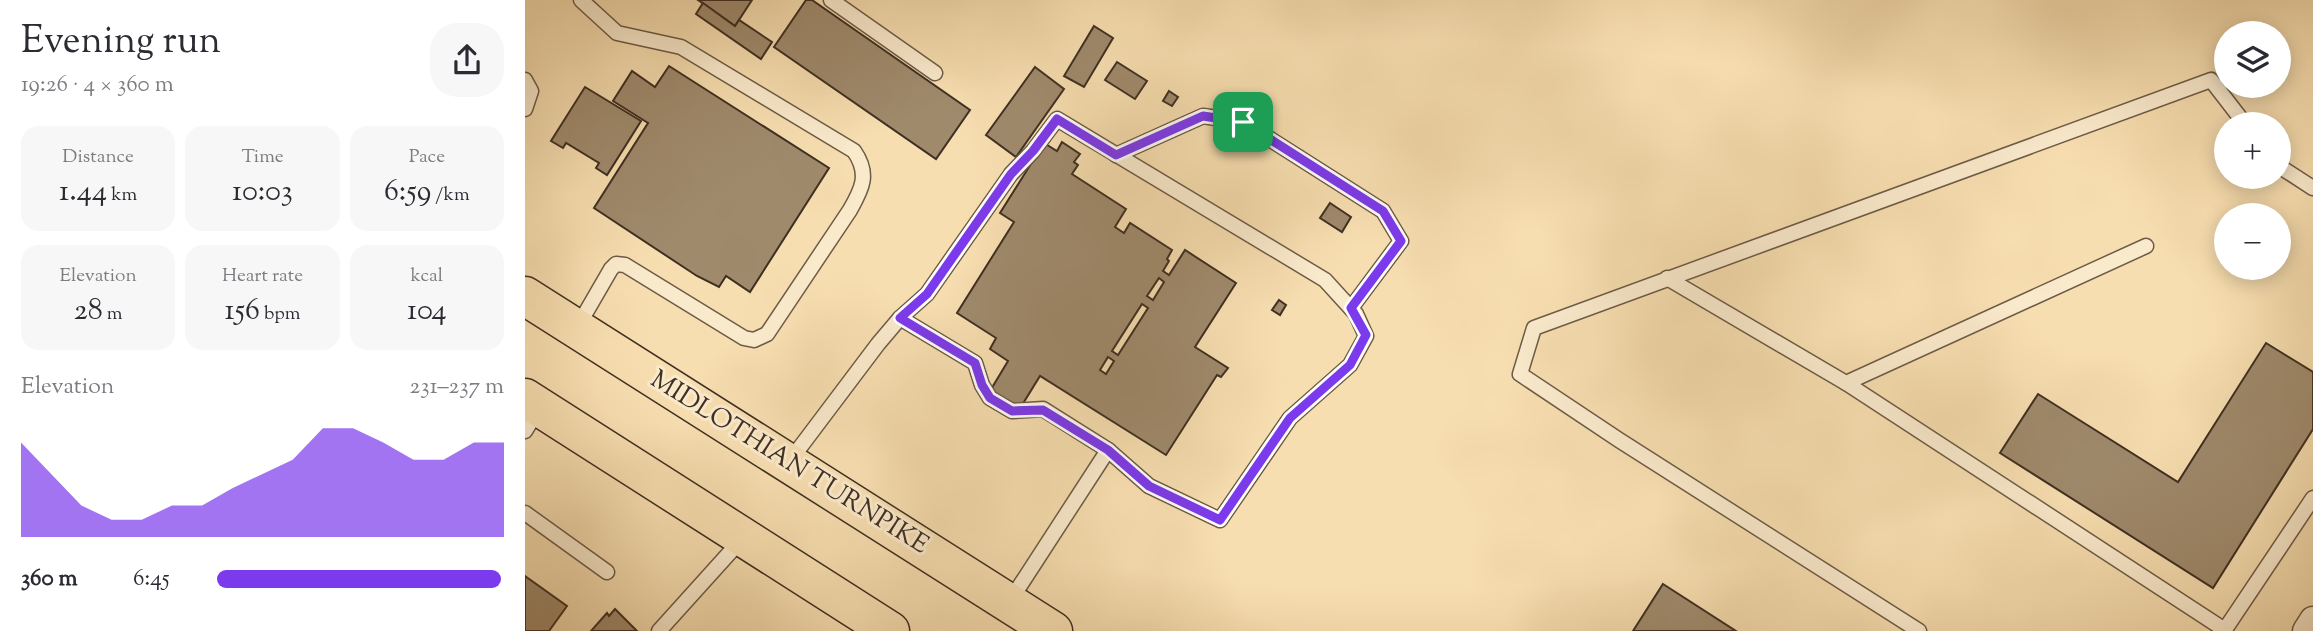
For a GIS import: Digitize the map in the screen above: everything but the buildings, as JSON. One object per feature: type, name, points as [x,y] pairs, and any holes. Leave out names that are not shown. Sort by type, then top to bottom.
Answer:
[{"type":"main road","name":"MIDLOTHIAN TURNPIKE","points":[[525,296],[1053,631]]},
{"type":"main road","points":[[530,412],[743,538],[890,631]]},
{"type":"street","points":[[2306,631],[2313,620]]},
{"type":"lane","points":[[577,329],[616,264],[625,265],[744,338],[759,339],[767,334],[850,210],[862,189],[864,178],[859,158],[854,151],[681,47],[617,33],[581,0]]},
{"type":"lane","points":[[831,0],[935,73]]},
{"type":"lane","points":[[525,80],[531,91],[525,109]]},
{"type":"lane","points":[[1919,631],[1520,374],[1534,328],[2211,80],[2236,112]]},
{"type":"lane","points":[[1116,155],[1203,116],[1243,122],[1383,211],[1401,241],[1351,308]]},
{"type":"lane","points":[[789,463],[900,318],[927,294],[1011,174],[1033,151],[1057,119],[1325,280],[1351,308],[1366,335],[1350,365],[1290,418],[1220,520],[1149,486],[1108,450],[1043,410],[1012,411],[990,398],[982,385],[975,363],[900,318]]},
{"type":"lane","points":[[2291,174],[2313,188]]},
{"type":"lane","points":[[1846,383],[2146,246]]},
{"type":"lane","points":[[1667,278],[1846,383],[2224,630],[2313,498]]},
{"type":"lane","points":[[1009,602],[1108,450]]},
{"type":"lane","points":[[525,513],[607,572]]},
{"type":"lane","points":[[659,631],[743,538]]},
{"type":"route","points":[[1203,116],[1243,122],[1383,211],[1401,241],[1351,308],[1366,335],[1350,365],[1290,418],[1220,520],[1149,486],[1108,450],[1043,410],[1012,411],[990,398],[982,385],[975,363],[900,318],[927,294],[1011,174],[1033,151],[1057,119],[1116,155],[1203,116]]}]
